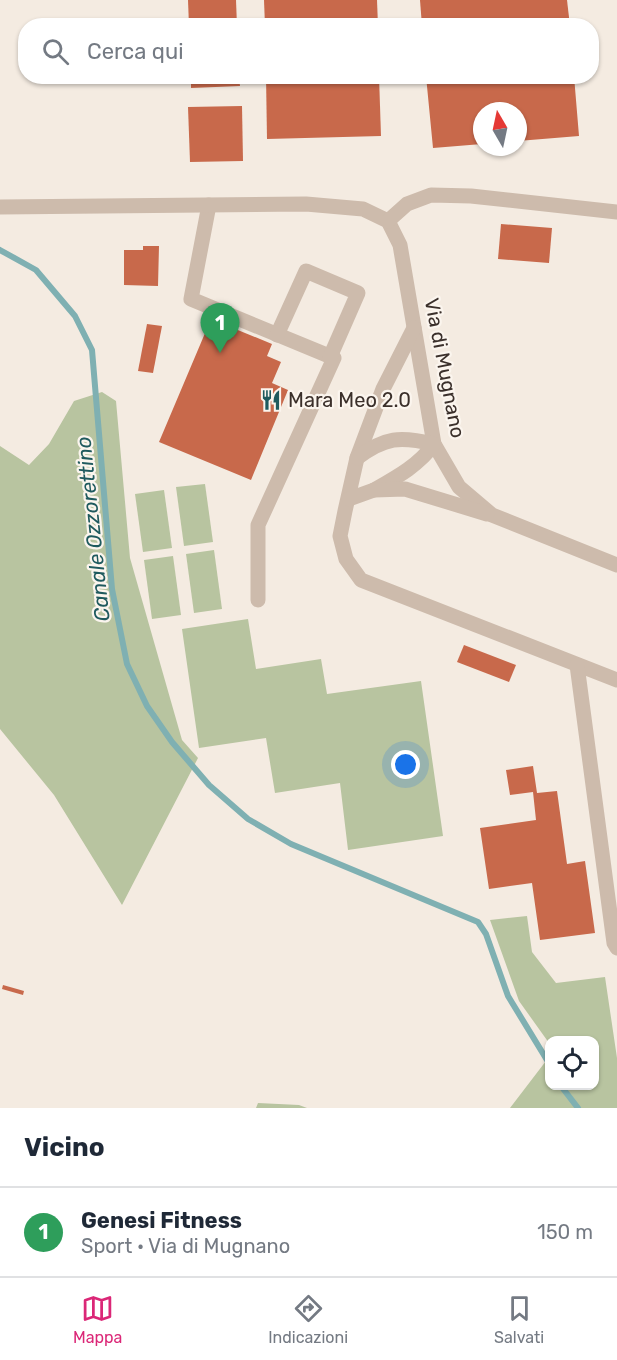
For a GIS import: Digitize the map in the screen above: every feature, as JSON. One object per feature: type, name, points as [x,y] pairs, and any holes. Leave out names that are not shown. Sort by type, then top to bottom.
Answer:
[{"type":"street","points":[[0,207],[306,204],[363,209],[388,221],[407,204],[431,195],[471,196],[617,212]]},
{"type":"street","points":[[209,205],[191,299],[334,358],[258,525],[258,600]]},
{"type":"street","name":"Via di Mugnano","points":[[388,221],[400,245],[434,444],[459,487],[492,515],[617,566]]},
{"type":"street","points":[[278,335],[306,270],[358,293],[330,357]]},
{"type":"street","points":[[414,328],[383,389],[357,458],[340,536],[346,559],[361,580],[617,680]]},
{"type":"street","points":[[349,500],[374,490],[410,469],[425,456],[434,444],[411,438],[376,443],[357,458]]},
{"type":"street","points":[[374,490],[405,489],[492,515]]},
{"type":"street","points":[[577,665],[614,943],[617,948]]},
{"type":"green space","points":[[102,392],[116,401],[130,558],[182,740],[198,758],[122,905],[54,795],[0,729],[0,446],[29,465],[49,444],[74,401]]},
{"type":"green space","points":[[205,484],[213,542],[184,546],[176,487]]},
{"type":"green space","points":[[164,490],[172,548],[143,552],[135,494]]},
{"type":"green space","points":[[214,550],[222,609],[194,613],[186,554]]},
{"type":"green space","points":[[173,556],[181,615],[152,619],[144,560]]},
{"type":"green space","points":[[248,619],[256,669],[321,659],[327,694],[421,681],[443,836],[348,850],[340,783],[275,793],[266,738],[199,748],[182,629]]},
{"type":"green space","points":[[527,916],[532,952],[556,983],[605,977],[617,1058],[617,1108],[510,1108],[545,1062],[545,1090],[599,1090],[599,1036],[545,1037],[519,1001],[490,920]]},
{"type":"green space","points":[[258,1103],[299,1105],[307,1108],[256,1108]]},
{"type":"building","points":[[188,0],[236,0],[237,18],[189,18]]},
{"type":"building","points":[[264,0],[377,0],[378,18],[265,18]]},
{"type":"building","points":[[420,0],[567,0],[569,18],[421,18]]},
{"type":"building","points":[[191,84],[240,84],[240,86],[191,88]]},
{"type":"building","points":[[266,84],[379,84],[381,136],[267,139]]},
{"type":"building","points":[[427,84],[575,84],[579,136],[527,140],[527,102],[473,102],[473,145],[433,148]]},
{"type":"building","points":[[242,106],[243,161],[190,162],[188,107]]},
{"type":"building","points":[[501,224],[552,228],[549,263],[498,259]]},
{"type":"building","points":[[143,246],[159,246],[158,286],[124,285],[124,250],[143,250]]},
{"type":"building","points":[[211,319],[272,344],[267,356],[281,362],[272,383],[288,390],[251,480],[159,442]]},
{"type":"building","points":[[147,324],[162,326],[153,373],[138,371]]},
{"type":"building","points":[[464,645],[516,665],[509,682],[457,662]]},
{"type":"building","points":[[533,766],[537,793],[557,791],[567,864],[585,861],[595,933],[540,940],[532,883],[489,889],[480,828],[536,820],[533,792],[510,795],[506,770]]},
{"type":"building","points":[[3,985],[24,991],[23,995],[2,989]]},
{"type":"waterway","name":"Canale Ozzorettino","points":[[0,250],[36,270],[75,316],[92,350],[112,589],[127,664],[147,706],[172,742],[209,785],[248,819],[291,844],[478,922],[486,934],[508,996],[545,1057]]},
{"type":"waterway","name":"Canale Ozzorettino","points":[[564,1090],[578,1108]]},
{"type":"place","name":"Genesi Fitness","points":[[220,353]]},
{"type":"place","name":"Mara Meo 2.0","points":[[271,400]]}]
